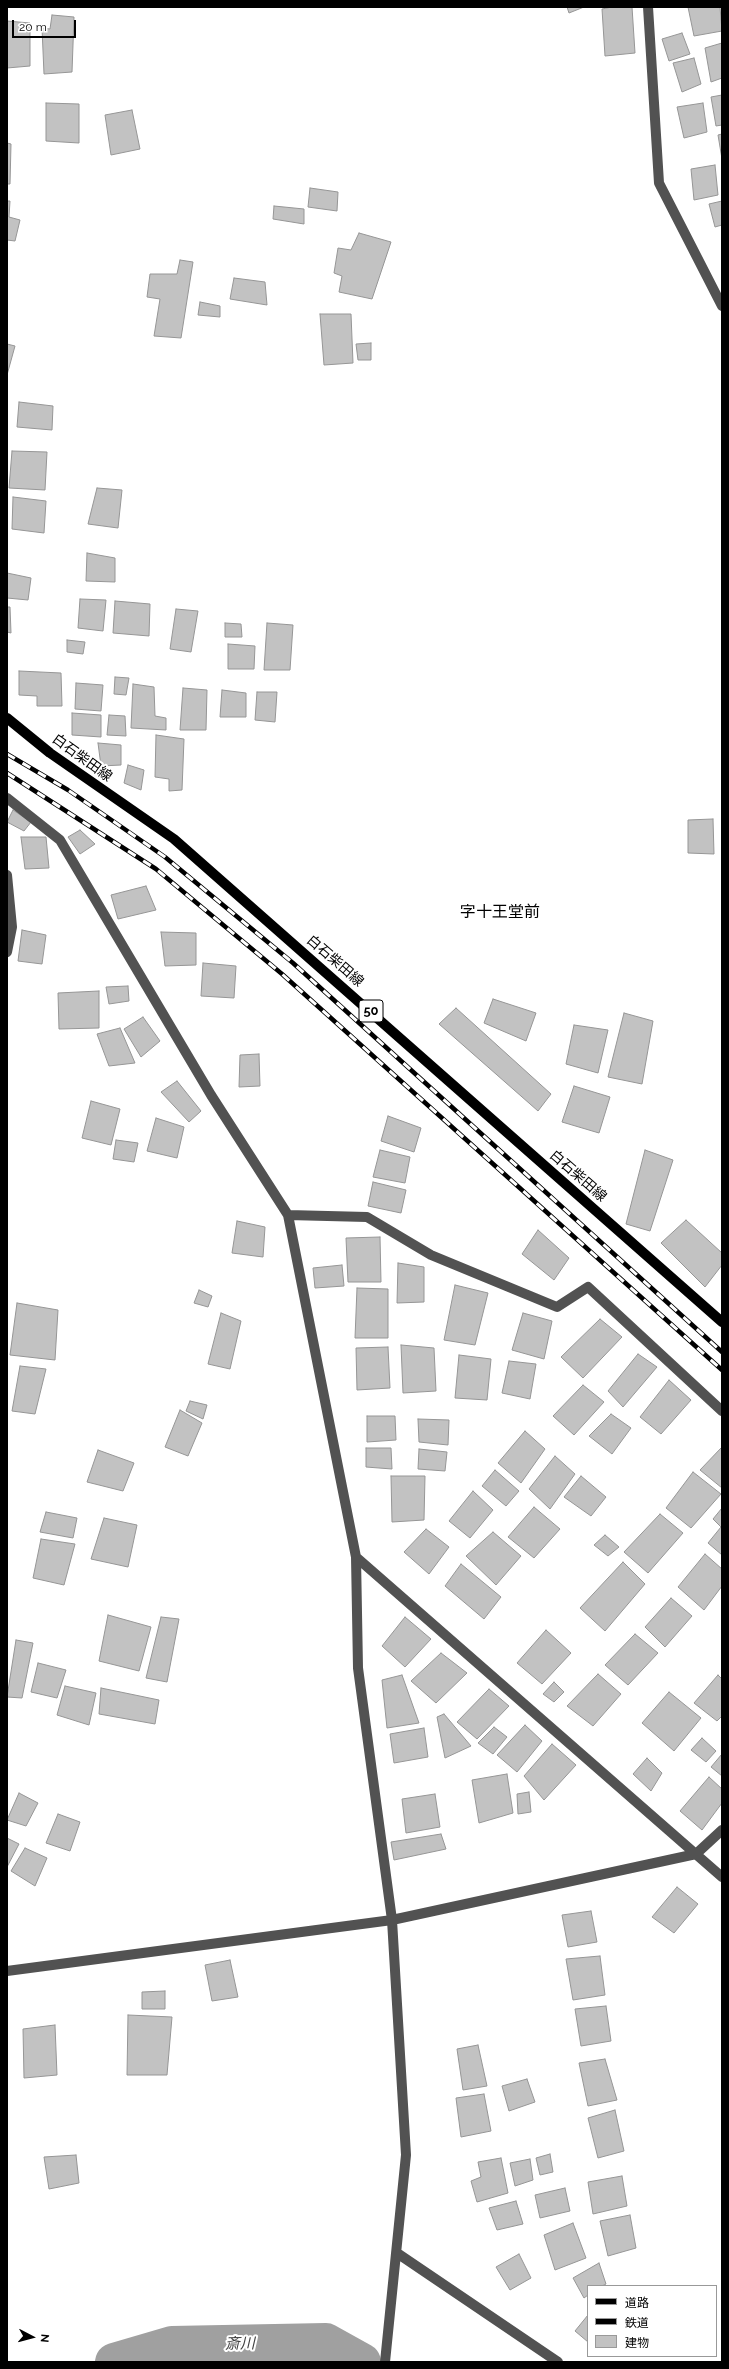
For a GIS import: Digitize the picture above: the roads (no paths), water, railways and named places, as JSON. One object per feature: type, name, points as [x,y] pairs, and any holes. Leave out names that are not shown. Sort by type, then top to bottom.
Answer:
[{"type":"main road","name":"白石柴田線","points":[[7,718],[50,753],[174,839],[722,1322]]},
{"type":"street","points":[[648,7],[659,183],[722,306]]},
{"type":"street","points":[[7,798],[60,840],[211,1095],[288,1216],[356,1557],[358,1668],[392,1920],[406,2155],[386,2362]]},
{"type":"street","points":[[7,875],[8,906],[12,927],[7,952]]},
{"type":"street","points":[[288,1216],[367,1217],[431,1255],[557,1307],[588,1287],[722,1411]]},
{"type":"street","points":[[356,1557],[722,1877]]},
{"type":"street","points":[[7,1972],[392,1920],[696,1854],[722,1830]]},
{"type":"street","points":[[397,2253],[558,2362]]},
{"type":"waterway","name":"斎川","points":[[114,2362],[172,2345],[326,2342],[362,2362]]},
{"type":"railway","points":[[7,754],[68,790],[165,857],[293,963],[722,1352]]},
{"type":"railway","points":[[7,773],[156,869],[282,974],[722,1370]]},
{"type":"district","name":"字十王堂前","points":[[500,912]]}]
